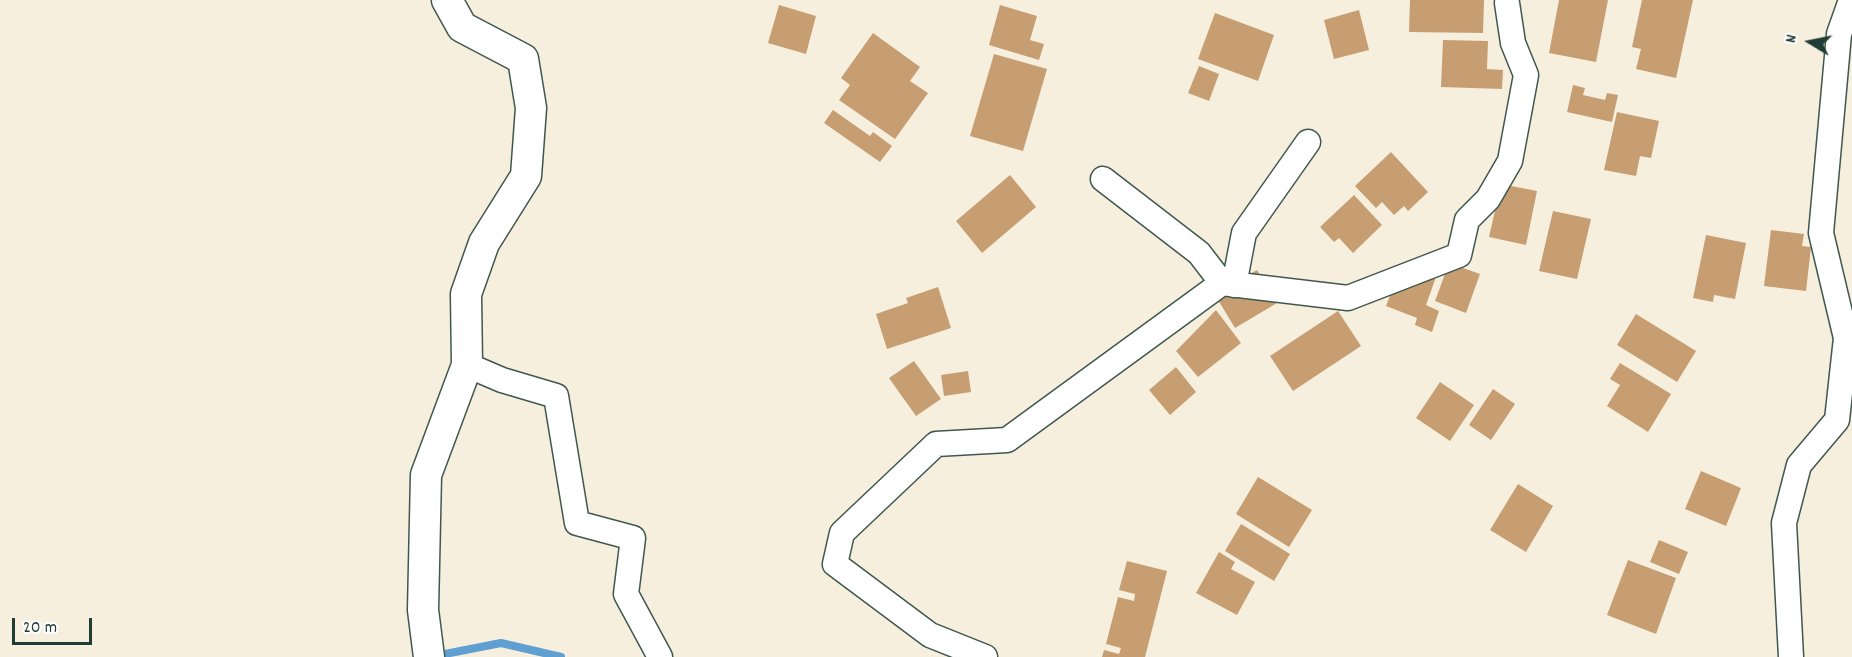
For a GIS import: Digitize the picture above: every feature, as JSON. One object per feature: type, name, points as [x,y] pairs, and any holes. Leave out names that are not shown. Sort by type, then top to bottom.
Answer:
[{"type":"street","points":[[429,657],[423,610],[426,475],[467,365],[466,294],[484,243],[526,176],[531,108],[523,59],[462,27],[447,0]]},
{"type":"street","points":[[1791,657],[1784,523],[1799,465],[1837,420],[1846,338],[1821,233],[1839,34],[1851,0]]},
{"type":"street","points":[[1103,179],[1199,253],[1228,284],[1348,298],[1459,255],[1467,220],[1488,199],[1510,161],[1526,75],[1513,43],[1511,1]]},
{"type":"street","points":[[985,657],[930,635],[835,564],[842,533],[936,444],[1007,440],[1228,284],[1244,233],[1308,142]]},
{"type":"street","points":[[467,365],[502,380],[556,396],[577,523],[633,538],[626,594],[656,651]]},
{"type":"building","points":[[1410,0],[1484,0],[1483,33],[1409,32]]},
{"type":"building","points":[[1559,0],[1608,0],[1596,62],[1549,53]]},
{"type":"building","points":[[1642,0],[1693,0],[1676,78],[1636,69],[1641,49],[1632,47]]},
{"type":"building","points":[[779,5],[816,16],[806,54],[768,43]]},
{"type":"building","points":[[1000,5],[1037,16],[1030,40],[1044,44],[1039,60],[989,45]]},
{"type":"building","points":[[1359,10],[1369,50],[1334,59],[1324,20]]},
{"type":"building","points":[[1215,13],[1274,35],[1258,81],[1198,59]]},
{"type":"building","points":[[873,33],[920,67],[910,81],[928,93],[895,139],[839,100],[850,85],[841,78]]},
{"type":"building","points":[[1443,40],[1488,41],[1487,69],[1503,70],[1502,89],[1441,87]]},
{"type":"building","points":[[994,54],[1047,69],[1023,151],[970,136]]},
{"type":"building","points":[[1199,66],[1219,74],[1209,101],[1188,93]]},
{"type":"building","points":[[1573,85],[1585,88],[1583,95],[1605,100],[1607,93],[1618,95],[1612,122],[1567,112]]},
{"type":"building","points":[[833,110],[870,136],[873,132],[892,146],[880,162],[824,123]]},
{"type":"building","points":[[1617,112],[1659,121],[1651,158],[1640,156],[1636,176],[1604,170]]},
{"type":"building","points":[[1391,152],[1428,192],[1408,211],[1404,206],[1394,215],[1382,202],[1376,208],[1355,186]]},
{"type":"building","points":[[1010,175],[1036,207],[982,253],[956,221]]},
{"type":"building","points":[[1501,184],[1537,191],[1526,245],[1489,237]]},
{"type":"building","points":[[1354,195],[1382,225],[1353,253],[1339,238],[1334,242],[1320,227]]},
{"type":"building","points":[[1553,211],[1591,219],[1577,279],[1539,271]]},
{"type":"building","points":[[1771,230],[1804,234],[1802,246],[1811,247],[1806,291],[1764,286]]},
{"type":"building","points":[[1706,235],[1746,243],[1735,299],[1714,295],[1713,302],[1693,298]]},
{"type":"building","points":[[1449,263],[1480,274],[1466,313],[1435,301]]},
{"type":"building","points":[[1412,267],[1436,277],[1426,305],[1439,311],[1432,332],[1415,325],[1417,318],[1386,306],[1396,280]]},
{"type":"building","points":[[1257,270],[1277,303],[1235,328],[1215,295]]},
{"type":"building","points":[[938,287],[951,328],[887,349],[876,314],[908,303],[906,298]]},
{"type":"building","points":[[1216,310],[1241,343],[1198,377],[1176,351]]},
{"type":"building","points":[[1338,311],[1361,346],[1293,391],[1270,356]]},
{"type":"building","points":[[1636,314],[1696,351],[1677,382],[1617,345]]},
{"type":"building","points":[[914,361],[941,399],[916,416],[889,378]]},
{"type":"building","points":[[1620,363],[1671,394],[1648,432],[1607,406],[1620,385],[1610,379]]},
{"type":"building","points":[[1176,367],[1196,392],[1170,415],[1149,390]]},
{"type":"building","points":[[968,371],[971,392],[944,396],[941,375]]},
{"type":"building","points":[[1440,382],[1474,405],[1450,441],[1416,418]]},
{"type":"building","points":[[1493,389],[1515,404],[1491,440],[1469,425]]},
{"type":"building","points":[[1701,471],[1741,488],[1726,526],[1685,509]]},
{"type":"building","points":[[1258,477],[1312,510],[1289,547],[1236,514]]},
{"type":"building","points":[[1518,484],[1553,506],[1526,552],[1490,530]]},
{"type":"building","points":[[1241,524],[1290,554],[1274,581],[1225,551]]},
{"type":"building","points":[[1659,540],[1688,552],[1679,574],[1650,562]]},
{"type":"building","points":[[1219,552],[1235,562],[1231,569],[1255,582],[1237,615],[1196,593]]},
{"type":"building","points":[[1628,560],[1676,578],[1656,634],[1607,615]]},
{"type":"building","points":[[1127,561],[1167,571],[1145,657],[1102,657],[1104,650],[1119,654],[1121,648],[1106,644],[1118,597],[1134,601],[1135,594],[1119,590]]},
{"type":"waterway","points":[[435,656],[501,643],[561,657]]}]
